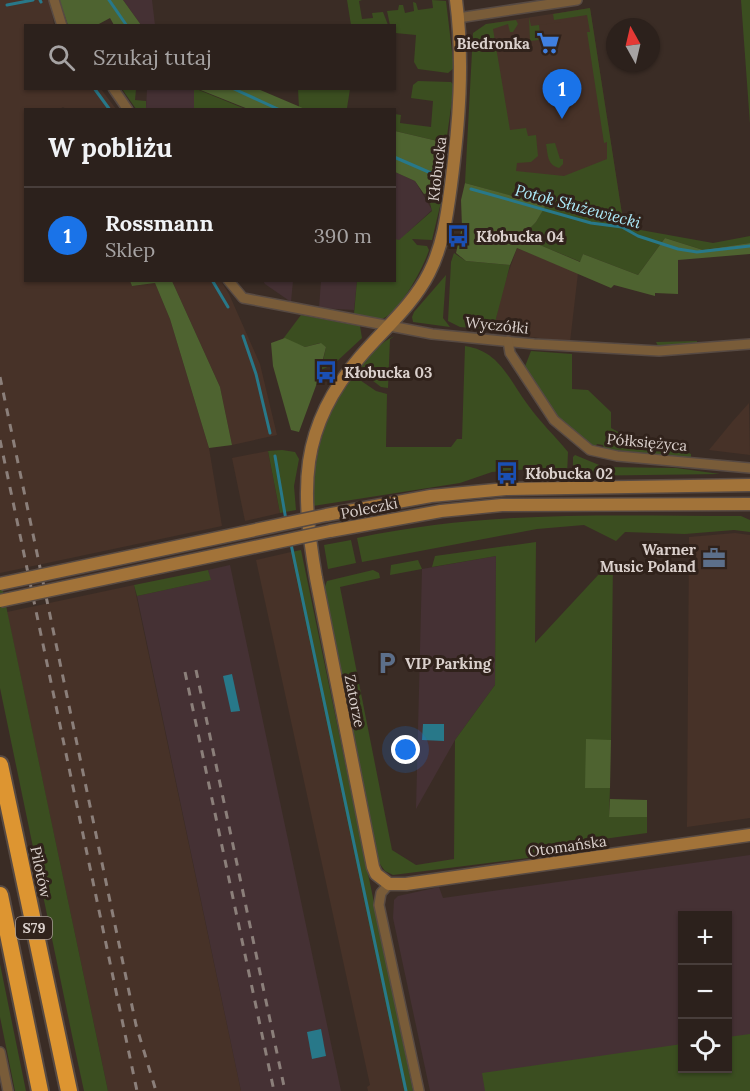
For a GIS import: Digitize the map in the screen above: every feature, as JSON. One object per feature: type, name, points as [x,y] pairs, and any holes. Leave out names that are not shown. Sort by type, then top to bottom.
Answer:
[{"type":"highway","name":"Pilotów","points":[[0,765],[69,1091]]},
{"type":"highway","name":"S79","points":[[0,895],[40,1091]]},
{"type":"main road","name":"Kłobucka","points":[[388,326],[415,295],[429,273],[446,221],[456,146],[461,78],[456,0]]},
{"type":"main road","name":"Zatorze","points":[[388,326],[335,389],[323,412],[310,453],[305,496],[316,578],[373,867],[376,874],[389,884]]},
{"type":"main road","name":"Poleczki","points":[[0,584],[326,515],[431,496],[506,489],[750,485]]},
{"type":"main road","name":"Poleczki","points":[[0,601],[396,517],[502,505],[750,504]]},
{"type":"main road","name":"Otomańska","points":[[389,884],[750,835]]},
{"type":"street","points":[[54,0],[61,24]]},
{"type":"street","points":[[458,18],[577,0]]},
{"type":"street","points":[[114,90],[127,108]]},
{"type":"street","name":"Wyczółki","points":[[230,282],[243,298],[388,326],[508,341],[629,351],[750,344]]},
{"type":"street","name":"Półksiężyca","points":[[508,341],[510,353],[554,420],[590,450],[617,456],[696,461],[750,468]]},
{"type":"street","points":[[389,884],[381,893],[379,905],[418,1091]]},
{"type":"street","points":[[0,1052],[8,1091]]},
{"type":"shaded area","points":[[0,0],[50,0],[54,24],[24,24],[24,90],[102,90],[115,108],[24,108],[24,282],[130,282],[132,286],[155,283],[170,319],[209,448],[222,526],[0,573]]},
{"type":"shaded area","points":[[123,0],[152,0],[155,24],[140,24]]},
{"type":"shaded area","points":[[590,8],[624,227],[512,195],[486,31],[493,23]]},
{"type":"shaded area","points":[[147,90],[194,90],[194,108],[146,108]]},
{"type":"shaded area","points":[[396,172],[415,181],[432,210],[407,233],[396,274]]},
{"type":"shaded area","points":[[517,248],[578,273],[570,342],[493,332],[502,290]]},
{"type":"shaded area","points":[[172,282],[222,282],[260,364],[277,435],[232,445],[220,387]]},
{"type":"shaded area","points":[[264,282],[293,282],[291,302]]},
{"type":"shaded area","points":[[321,282],[357,282],[354,310],[319,308]]},
{"type":"shaded area","points":[[749,403],[750,455],[709,450],[732,422]]},
{"type":"shaded area","points":[[268,451],[280,513],[245,521],[232,458]]},
{"type":"shaded area","points":[[735,533],[750,535],[750,818],[687,827],[689,537]]},
{"type":"shaded area","points":[[291,552],[404,1091],[368,1091],[367,1087],[370,1085],[256,560]]},
{"type":"shaded area","points":[[496,556],[495,685],[455,740],[416,809],[422,569]]},
{"type":"shaded area","points":[[230,565],[341,1091],[241,1091],[137,596],[210,580],[208,570]]},
{"type":"shaded area","points":[[134,585],[241,1091],[108,1091],[7,612]]},
{"type":"shaded area","points":[[750,855],[750,1091],[430,1091],[393,918],[394,900],[398,896],[439,887],[443,898]]},
{"type":"green space","points":[[59,0],[123,0],[140,24],[113,24],[110,18],[99,24],[68,24]]},
{"type":"green space","points":[[347,0],[362,0],[359,1],[362,19],[373,18],[372,13],[383,12],[388,24],[351,24]]},
{"type":"green space","points":[[432,0],[446,1],[454,68],[448,73],[418,69],[414,62],[416,35],[396,33],[396,24],[390,24],[387,11],[398,10],[399,5],[403,5],[405,13],[414,11],[413,2],[416,3],[418,10],[433,8]]},
{"type":"green space","points":[[741,0],[750,0],[750,124]]},
{"type":"green space","points":[[590,8],[624,227],[713,243],[750,236],[750,243],[703,250],[665,238],[638,275],[583,254],[581,262],[520,237],[536,222],[545,205],[465,183],[473,33],[486,24],[516,20],[518,24],[513,32],[510,32],[508,24],[493,29],[510,130],[526,128],[528,136],[536,135],[538,156],[531,162],[517,163],[516,171],[564,176],[607,159],[607,142],[604,143],[587,32],[590,32],[587,15],[554,20],[553,14]]},
{"type":"green space","points":[[529,17],[531,26],[562,22],[539,25],[540,35],[536,36],[539,40],[530,41]]},
{"type":"green space","points":[[418,81],[451,82],[454,86],[446,143],[396,131],[396,114],[401,115],[400,123],[431,127],[433,101],[411,98],[413,85]]},
{"type":"green space","points":[[123,90],[136,90],[135,100],[146,101],[146,108],[135,108]]},
{"type":"green space","points":[[194,90],[199,90],[243,108],[194,108]]},
{"type":"green space","points":[[200,90],[260,90],[303,108],[246,108]]},
{"type":"green space","points":[[298,90],[350,90],[347,108],[299,108]]},
{"type":"green space","points":[[396,131],[446,143],[439,190],[424,194],[415,181],[396,172]]},
{"type":"green space","points":[[555,143],[560,159],[563,159],[563,164],[559,168],[552,165],[547,152],[546,144]]},
{"type":"green space","points":[[465,183],[546,205],[536,222],[521,237],[580,262],[583,254],[638,275],[665,238],[703,250],[750,243],[750,254],[678,260],[678,294],[655,293],[655,296],[614,285],[611,288],[517,248],[510,265],[466,261],[456,253],[462,227],[461,200]]},
{"type":"green space","points":[[441,202],[432,240],[412,239],[417,245],[427,246],[429,250],[403,299],[389,315],[382,319],[354,314],[357,282],[396,282],[396,239],[399,240],[432,211],[430,203]]},
{"type":"green space","points":[[454,253],[466,261],[510,265],[493,330],[460,327],[448,321],[451,262]]},
{"type":"green space","points":[[446,275],[443,318],[450,327],[413,322],[414,312]]},
{"type":"green space","points":[[130,282],[172,282],[220,387],[232,445],[209,448],[170,319],[155,283],[132,286]]},
{"type":"green space","points":[[301,315],[360,326],[362,338],[334,364],[321,370],[326,347],[320,343],[305,347],[283,339]]},
{"type":"green space","points":[[395,336],[390,339],[388,388],[381,387],[360,371],[374,350],[385,341]]},
{"type":"green space","points":[[285,338],[305,347],[321,343],[326,347],[317,383],[299,432],[291,430],[273,366],[271,343]]},
{"type":"green space","points":[[697,341],[697,344],[658,346],[656,342]]},
{"type":"green space","points":[[465,346],[487,354],[502,368],[533,411],[568,452],[567,475],[531,469],[492,472],[460,483],[313,506],[315,471],[327,421],[343,390],[354,376],[376,391],[387,394],[386,447],[451,447],[457,439],[462,439]]},
{"type":"green space","points":[[531,351],[572,354],[572,389],[588,390],[611,412],[611,428],[647,448],[650,438],[691,454],[691,458],[604,449],[603,445],[597,444],[595,447],[590,444],[559,421],[524,369]]},
{"type":"green space","points":[[268,451],[295,452],[299,459],[294,486],[296,510],[280,513]]},
{"type":"green space","points":[[575,455],[604,467],[676,468],[720,474],[573,476],[573,457]]},
{"type":"green space","points":[[549,516],[741,516],[750,520],[750,532],[734,530],[685,534],[625,532],[616,541],[584,525],[537,529],[362,562],[357,538],[454,523]]},
{"type":"green space","points":[[351,540],[356,563],[328,569],[324,545]]},
{"type":"green space","points":[[536,542],[535,643],[613,559],[611,740],[586,740],[586,788],[610,788],[609,816],[647,817],[647,833],[567,844],[568,853],[393,875],[385,871],[377,860],[324,589],[327,581],[373,570],[379,573],[380,578],[340,587],[392,850],[416,865],[454,859],[455,740],[495,685],[496,556],[432,567],[435,556]]},
{"type":"green space","points":[[301,550],[413,1091],[404,1091],[291,552]]},
{"type":"green space","points":[[418,560],[422,569],[390,575],[391,565]]},
{"type":"green space","points":[[208,570],[211,580],[137,596],[134,585]]},
{"type":"green space","points":[[0,577],[108,1091],[84,1091],[73,1040],[0,688]]},
{"type":"green space","points":[[586,739],[611,740],[610,788],[585,788]]},
{"type":"green space","points":[[610,799],[647,800],[647,817],[609,817]]},
{"type":"green space","points":[[0,964],[26,1091],[15,1091],[0,1017]]},
{"type":"green space","points":[[750,1034],[750,1091],[485,1091],[482,1073],[678,1045],[678,1073],[732,1073],[732,1036]]},
{"type":"water","points":[[232,674],[240,711],[231,712],[223,676]]},
{"type":"water","points":[[423,724],[444,724],[444,741],[422,740]]},
{"type":"water","points":[[321,1029],[326,1056],[312,1059],[307,1032]]},
{"type":"waterway","name":"Potok Służewiecki","points":[[7,5],[33,0]]},
{"type":"waterway","name":"Potok Służewiecki","points":[[109,0],[126,24]]},
{"type":"waterway","points":[[95,90],[109,108]]},
{"type":"waterway","name":"Potok Służewiecki","points":[[236,90],[276,108]]},
{"type":"waterway","name":"Potok Służewiecki","points":[[396,158],[431,173]]},
{"type":"waterway","name":"Potok Służewiecki","points":[[471,189],[591,223],[622,227],[638,236],[678,249],[697,252],[750,246]]},
{"type":"waterway","points":[[213,282],[228,307]]},
{"type":"waterway","points":[[243,336],[256,374],[270,433]]},
{"type":"waterway","points":[[275,456],[286,520]]},
{"type":"waterway","points":[[291,544],[406,1091]]},
{"type":"railway","points":[[0,377],[136,1025],[156,1091]]},
{"type":"railway","points":[[0,440],[137,1091]]},
{"type":"railway","points":[[196,670],[285,1091]]},
{"type":"railway","points":[[185,672],[274,1091]]},
{"type":"place","name":"Biedronka","points":[[548,43]]},
{"type":"place","name":"Rossmann","points":[[562,119]]},
{"type":"place","name":"Kłobucka 04","points":[[458,236]]},
{"type":"place","name":"Kłobucka 03","points":[[326,372]]},
{"type":"place","name":"Kłobucka 02","points":[[507,473]]},
{"type":"place","name":"Warner Music Poland","points":[[714,558]]},
{"type":"place","name":"VIP Parking","points":[[387,663]]}]
